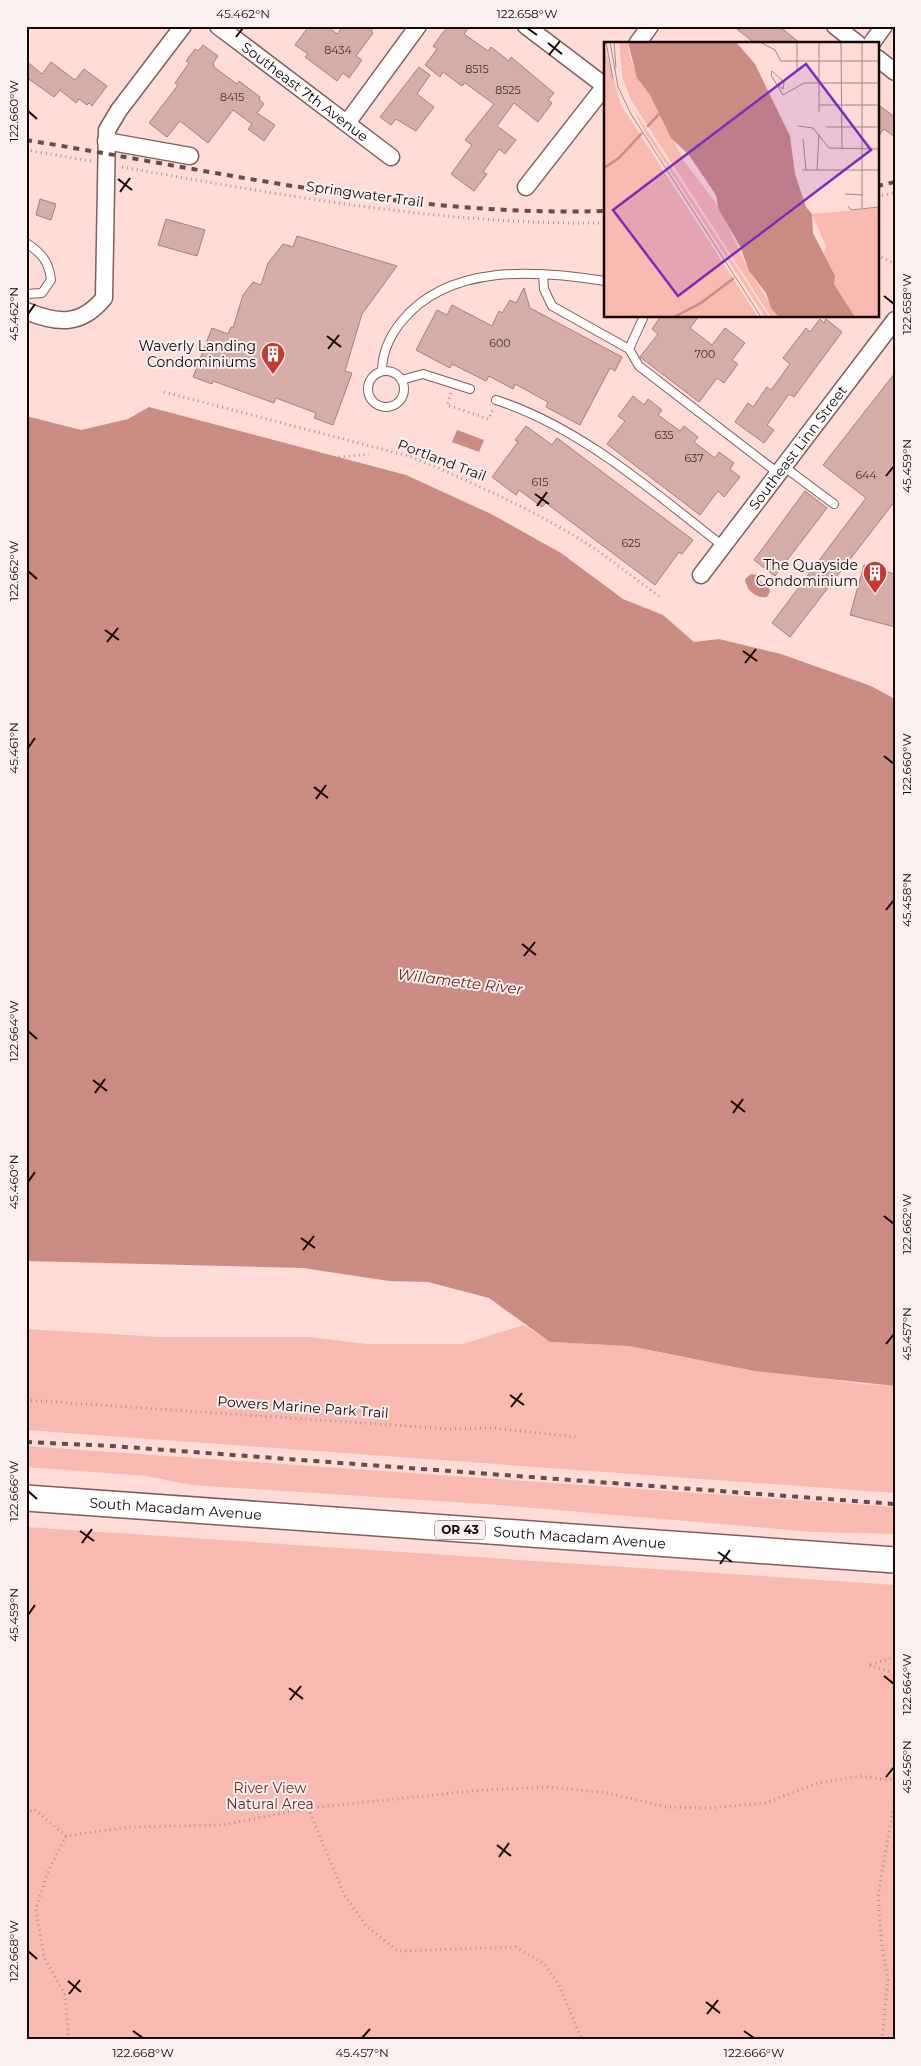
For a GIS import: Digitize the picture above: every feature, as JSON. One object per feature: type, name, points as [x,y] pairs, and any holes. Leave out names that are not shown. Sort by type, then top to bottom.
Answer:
[{"type":"main road","name":"South Macadam Avenue","points":[[26,1498],[895,1560]]},
{"type":"street","points":[[26,311],[42,318],[74,321],[94,311],[104,298],[107,130],[119,110],[183,26]]},
{"type":"street","name":"Southeast 7th Avenue","points":[[218,26],[391,157]]},
{"type":"street","points":[[347,123],[418,26]]},
{"type":"street","points":[[526,26],[604,85]]},
{"type":"street","points":[[638,42],[650,26]]},
{"type":"street","points":[[835,26],[855,42]]},
{"type":"street","points":[[872,42],[884,26]]},
{"type":"street","points":[[878,59],[895,72]]},
{"type":"street","points":[[526,187],[604,87]]},
{"type":"street","points":[[106,141],[190,156]]},
{"type":"street","name":"Southeast Linn Street","points":[[701,575],[895,320]]},
{"type":"lane","points":[[26,244],[38,251],[50,265],[52,280],[42,294],[26,294]]},
{"type":"lane","points":[[543,274],[544,289],[552,306],[629,349],[640,366],[781,470],[834,504]]},
{"type":"lane","points":[[382,371],[384,354],[397,328],[414,307],[440,290],[466,280],[543,274],[604,281]]},
{"type":"lane","points":[[629,349],[643,318]]},
{"type":"lane","points":[[382,371],[393,372],[401,380],[404,389],[398,402],[386,407],[379,406],[369,396],[368,388],[373,376],[382,371]]},
{"type":"lane","points":[[401,380],[423,374],[470,389]]},
{"type":"lane","points":[[496,400],[518,407],[552,423],[591,445],[723,546]]},
{"type":"path","points":[[26,150],[85,160]]},
{"type":"path","name":"Springwater Trail","points":[[124,167],[424,214],[527,222],[604,222]]},
{"type":"path","points":[[878,196],[895,192]]},
{"type":"path","points":[[878,256],[895,264]]},
{"type":"path","points":[[454,383],[447,405],[489,419],[496,400]]},
{"type":"path","name":"Portland Trail","points":[[164,392],[374,447],[444,470],[521,505],[579,539],[659,596]]},
{"type":"path","points":[[151,626],[195,435],[355,477],[441,506],[535,551],[644,622],[616,740]]},
{"type":"path","points":[[26,439],[122,468]]},
{"type":"path","points":[[296,462],[369,454]]},
{"type":"path","points":[[244,632],[284,458]]},
{"type":"path","points":[[309,670],[355,477]]},
{"type":"path","points":[[401,685],[441,506]]},
{"type":"path","points":[[26,512],[100,530]]},
{"type":"path","points":[[65,611],[84,526]]},
{"type":"path","points":[[498,709],[535,551]]},
{"type":"path","name":"Powers Marine Park Trail","points":[[26,1400],[451,1429],[493,1428],[577,1437]]},
{"type":"path","points":[[895,1656],[868,1665],[895,1674]]},
{"type":"path","points":[[895,1707],[895,1715]]},
{"type":"path","points":[[26,1813],[34,1809],[66,1836],[128,1827],[222,1825],[308,1808],[415,1795],[548,1787],[608,1794],[666,1807],[708,1808],[765,1803],[818,1783],[862,1776],[887,1780],[895,1778]]},
{"type":"path","points":[[882,2040],[888,1980],[882,1947],[878,1896],[895,1798]]},
{"type":"path","points":[[308,1808],[344,1894],[366,1926],[398,1951],[516,1947],[545,1964],[560,1986],[582,2040]]},
{"type":"path","points":[[66,1836],[48,1871],[36,1909],[44,1957],[65,1995],[69,2040]]},
{"type":"green space","points":[[524,1325],[550,1342],[629,1346],[682,1357],[861,1384],[895,1386],[895,1493],[26,1430],[26,1329],[160,1337],[309,1337],[368,1344],[463,1344]]},
{"type":"green space","points":[[26,1446],[895,1507],[895,1534],[814,1532],[499,1505],[192,1485],[146,1476],[26,1467]]},
{"type":"green space","name":"River View Natural Area","points":[[26,1527],[895,1585],[895,2040],[26,2040]]},
{"type":"water","name":"Willamette River","points":[[149,407],[406,475],[491,514],[561,553],[623,599],[663,615],[694,642],[719,639],[781,654],[871,686],[895,699],[895,1386],[755,1371],[629,1346],[550,1342],[489,1298],[428,1282],[389,1281],[303,1268],[26,1261],[26,416],[81,430],[128,419]]},
{"type":"water","points":[[457,430],[484,440],[479,452],[452,442]]},
{"type":"water","points":[[751,574],[757,575],[761,582],[769,587],[770,592],[767,597],[755,595],[747,587],[745,579]]},
{"type":"building","points":[[309,26],[327,26],[337,34],[343,26],[375,26],[371,31],[373,33],[356,56],[362,60],[349,78],[343,73],[337,81],[305,57],[308,54],[295,45]]},
{"type":"building","points":[[448,26],[470,26],[464,34],[488,51],[491,47],[509,61],[511,57],[554,93],[548,100],[552,103],[538,122],[514,103],[497,126],[516,140],[505,154],[499,149],[483,172],[487,174],[474,191],[451,174],[472,145],[465,140],[494,104],[465,83],[462,86],[443,72],[440,77],[425,65],[437,49],[433,46]]},
{"type":"building","points":[[733,26],[779,26],[799,42],[753,42]]},
{"type":"building","points":[[203,45],[218,56],[213,63],[214,67],[237,84],[239,81],[260,97],[259,99],[264,104],[257,113],[275,125],[264,141],[248,129],[252,124],[233,110],[208,143],[180,121],[167,137],[149,123],[178,85],[175,83],[189,63],[186,61],[195,49],[198,51]]},
{"type":"building","points":[[26,61],[42,74],[51,62],[75,80],[84,69],[107,86],[92,106],[79,99],[76,103],[60,90],[54,97],[26,77]]},
{"type":"building","points":[[419,67],[430,75],[417,94],[434,107],[416,131],[396,119],[391,125],[380,117]]},
{"type":"building","points":[[878,105],[895,117],[895,137],[884,129],[878,137]]},
{"type":"building","points":[[40,199],[56,204],[51,220],[36,215]]},
{"type":"building","points":[[166,219],[205,230],[197,256],[158,245]]},
{"type":"building","points":[[297,236],[397,266],[362,314],[345,371],[352,373],[333,425],[314,418],[316,413],[276,398],[274,403],[213,381],[212,384],[193,377],[212,328],[228,334],[231,327],[233,328],[243,295],[253,282],[261,285],[268,263],[283,244],[293,247]]},
{"type":"building","points":[[524,288],[530,308],[622,357],[615,371],[610,368],[580,425],[546,407],[548,402],[515,384],[513,389],[489,376],[486,381],[452,364],[450,368],[416,350],[437,310],[447,315],[452,305],[492,326],[499,311],[502,313],[510,300],[516,303]]},
{"type":"building","points":[[660,318],[698,318],[690,328],[712,345],[725,328],[745,343],[732,360],[738,364],[724,383],[717,378],[699,402],[640,357],[658,334],[652,329]]},
{"type":"building","points":[[820,319],[824,323],[826,319],[842,332],[794,397],[789,394],[767,425],[774,430],[764,443],[735,422],[748,403],[753,407],[767,387],[771,390],[790,364],[783,358],[806,328],[810,332]]},
{"type":"building","points":[[895,373],[895,501],[790,637],[772,623],[866,498],[823,465]]},
{"type":"building","points":[[633,396],[644,405],[648,399],[662,410],[658,415],[680,431],[684,426],[698,437],[694,442],[715,458],[719,452],[734,463],[730,469],[740,477],[724,497],[718,491],[700,515],[607,444],[625,421],[618,416]]},
{"type":"building","points":[[526,426],[552,445],[557,438],[693,540],[682,554],[679,552],[655,585],[546,503],[542,507],[519,490],[516,495],[492,477],[518,442],[515,440]]},
{"type":"building","points":[[805,491],[827,508],[775,576],[754,560]]},
{"type":"building","name":"The Quayside Condominium","points":[[864,565],[895,574],[895,627],[850,615]]},
{"type":"railway","points":[[26,140],[242,178],[387,199],[459,207],[532,211],[604,211]]},
{"type":"railway","points":[[878,186],[895,182]]},
{"type":"railway","points":[[26,1442],[112,1446],[895,1504]]},
{"type":"place","name":"Waverly Landing Condominiums","points":[[273,375]]},
{"type":"place","name":"The Quayside Condominium","points":[[875,594]]}]
